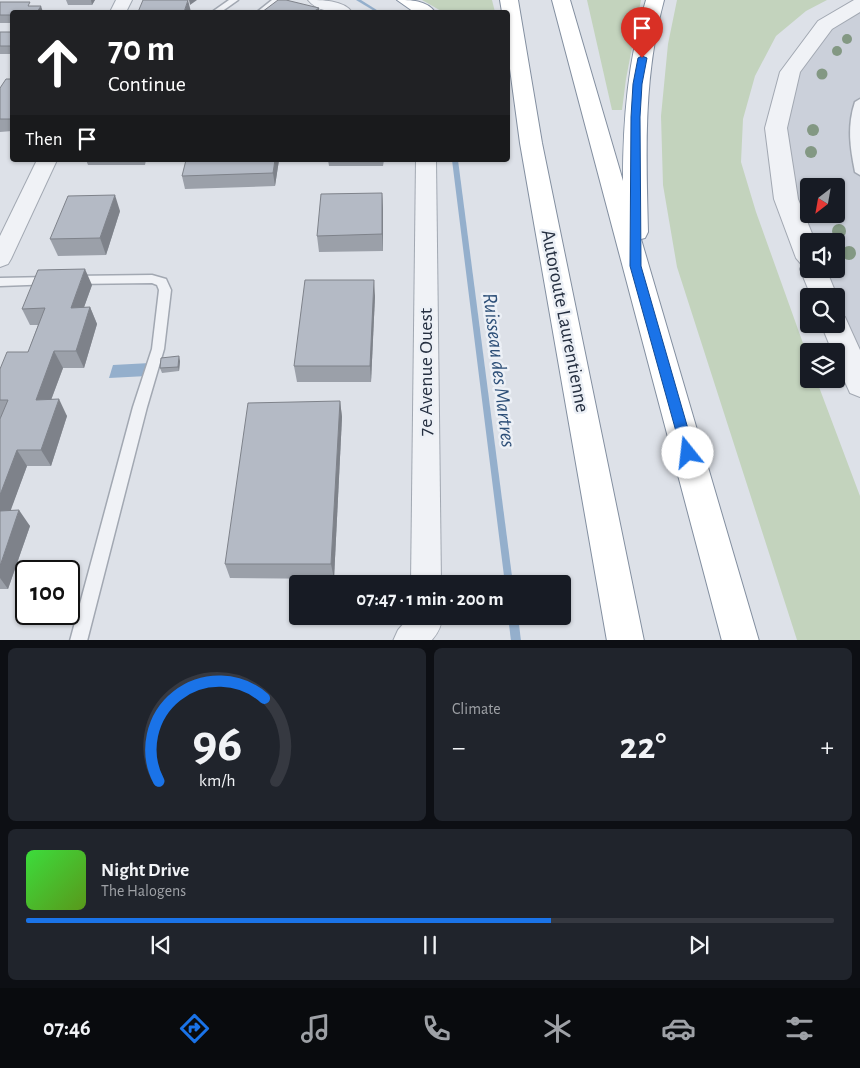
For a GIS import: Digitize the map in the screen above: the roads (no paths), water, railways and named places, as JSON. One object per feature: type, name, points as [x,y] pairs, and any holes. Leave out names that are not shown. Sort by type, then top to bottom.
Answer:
[{"type":"highway","points":[[406,0],[423,10]]},
{"type":"highway","name":"Autoroute Laurentienne","points":[[509,0],[531,142],[626,640]]},
{"type":"highway","points":[[560,0],[741,640]]},
{"type":"highway","points":[[636,266],[635,117],[637,84],[655,0]]},
{"type":"highway","points":[[510,103],[531,142]]},
{"type":"street","points":[[316,0],[339,10]]},
{"type":"street","points":[[800,235],[786,199],[776,128],[790,72],[825,25],[860,4]]},
{"type":"street","points":[[0,259],[46,162]]},
{"type":"street","name":"7e Avenue Ouest","points":[[426,162],[426,575]]},
{"type":"street","points":[[839,333],[860,385]]},
{"type":"lane","points":[[219,10],[234,0]]},
{"type":"lane","points":[[264,10],[277,0]]},
{"type":"lane","points":[[860,102],[855,117],[854,144],[860,172]]},
{"type":"lane","points":[[0,282],[145,279],[162,282],[165,290],[158,349],[153,370],[140,407],[78,640]]},
{"type":"water","points":[[150,363],[147,376],[109,378],[113,365]]},
{"type":"waterway","name":"Ruisseau des Martres","points":[[358,0],[375,10]]},
{"type":"waterway","name":"Ruisseau des Martres","points":[[455,162],[508,575]]},
{"type":"waterway","name":"Ruisseau des Martres","points":[[514,625],[516,640]]}]
